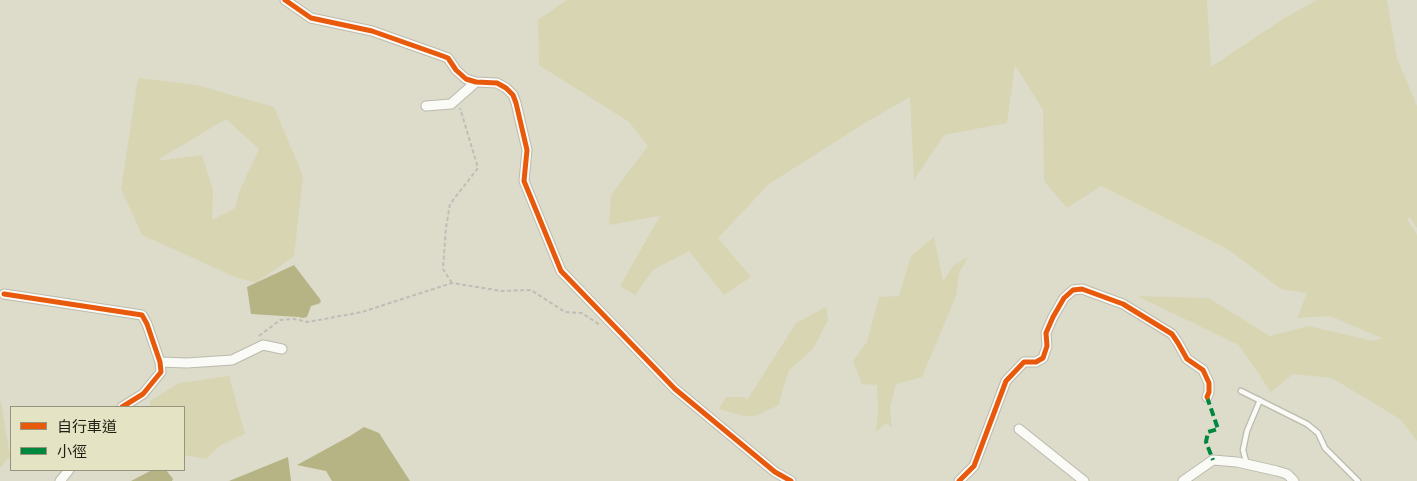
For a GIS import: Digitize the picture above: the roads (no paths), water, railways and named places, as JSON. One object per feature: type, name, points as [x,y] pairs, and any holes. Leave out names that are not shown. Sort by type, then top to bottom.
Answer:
[{"type":"street","points":[[285,0],[311,18],[372,31],[440,55],[448,58],[456,70],[466,79],[476,82],[497,82],[506,88],[513,96],[527,150],[524,181],[561,271],[675,389],[775,472],[791,481]]},
{"type":"street","points":[[426,106],[451,104],[476,82]]},
{"type":"street","points":[[959,481],[974,466],[1006,381],[1024,362],[1036,362],[1043,358],[1047,346],[1046,333],[1053,317],[1064,298],[1073,290],[1082,289],[1123,304],[1172,334],[1187,359],[1203,370],[1208,383],[1207,397]]},
{"type":"street","points":[[4,294],[142,315],[160,362],[161,372],[143,394],[124,406]]},
{"type":"street","points":[[160,362],[187,363],[232,360],[263,345],[282,349]]},
{"type":"street","points":[[1019,429],[1084,481]]},
{"type":"street","points":[[1183,481],[1213,460],[1237,462],[1282,472],[1294,481]]},
{"type":"street","points":[[60,481],[68,471]]},
{"type":"lane","points":[[1241,391],[1307,424],[1318,433],[1325,448],[1358,481]]},
{"type":"lane","points":[[1247,464],[1243,450],[1247,432],[1260,400]]}]
